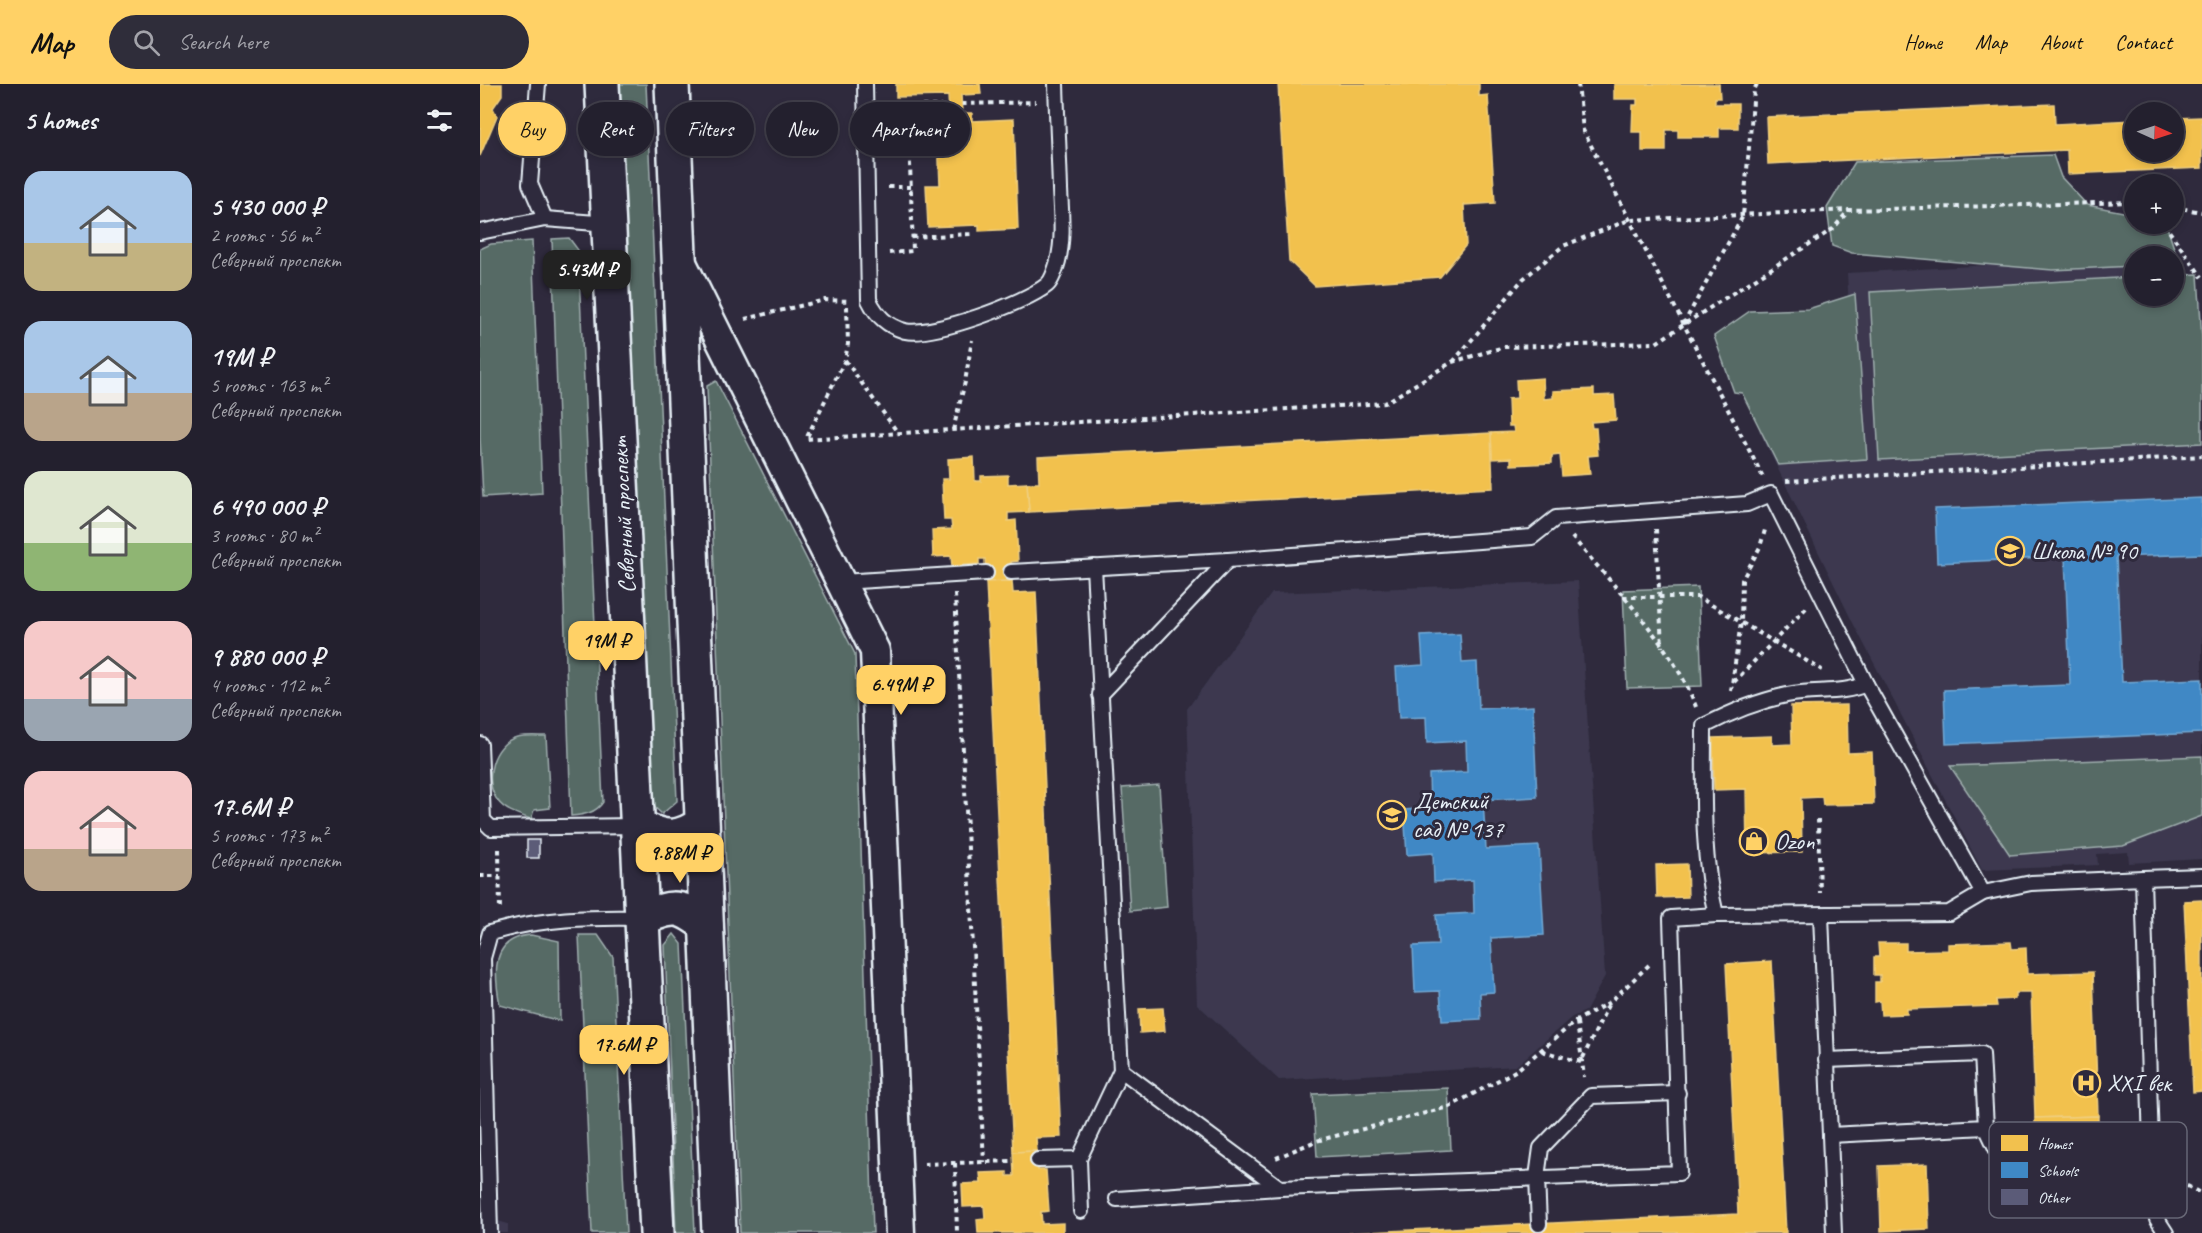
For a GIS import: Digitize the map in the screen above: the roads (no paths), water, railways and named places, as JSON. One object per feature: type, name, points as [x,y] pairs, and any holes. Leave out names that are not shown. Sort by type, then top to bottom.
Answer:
[{"type":"main road","name":"Северный проспект","points":[[602,84],[657,1233]]},
{"type":"main road","points":[[672,84],[719,1233]]},
{"type":"main road","points":[[638,826],[659,836],[686,835],[702,824]]},
{"type":"main road","points":[[643,918],[661,910],[686,909],[706,925]]},
{"type":"street","points":[[679,257],[875,651],[900,1233]]},
{"type":"lane","points":[[538,84],[530,184],[545,219]]},
{"type":"lane","points":[[865,84],[869,300],[885,323],[907,331],[935,329],[972,319],[1030,296],[1049,284],[1058,261],[1062,232],[1056,84]]},
{"type":"lane","points":[[480,232],[545,219],[609,224]]},
{"type":"lane","points":[[1011,572],[1228,560],[1532,537],[1556,518],[1747,504],[1770,491],[1821,593],[1860,687],[1983,893]]},
{"type":"lane","points":[[1100,694],[1228,560]]},
{"type":"lane","points":[[1081,1211],[1079,1159],[1120,1070],[1094,567]]},
{"type":"lane","points":[[841,582],[986,573]]},
{"type":"lane","points":[[1716,915],[1707,880],[1704,726],[1725,715],[1787,695],[1860,687]]},
{"type":"lane","points":[[480,744],[483,820],[491,828],[638,826]]},
{"type":"lane","points":[[1117,1199],[1280,1188],[1679,1173],[1671,918],[1716,915],[1949,913],[1983,893],[2031,883],[2202,876]]},
{"type":"lane","points":[[2144,878],[2150,1122]]},
{"type":"lane","points":[[1821,915],[1834,1233]]},
{"type":"lane","points":[[488,1219],[483,958],[490,933],[570,917],[643,918]]},
{"type":"lane","points":[[1826,1060],[1982,1054],[1986,1127],[1989,1133]]},
{"type":"lane","points":[[1120,1070],[1280,1188]]},
{"type":"lane","points":[[1539,1224],[1537,1177],[1541,1148],[1591,1096],[1678,1093]]},
{"type":"lane","points":[[1830,1135],[1986,1127]]},
{"type":"lane","points":[[1038,1160],[1079,1159]]},
{"type":"lane","points":[[2157,1218],[2166,1233]]},
{"type":"place","name":"Школа № 90","points":[[2010,551]]},
{"type":"place","name":"Детский сад № 137","points":[[1392,815]]},
{"type":"place","name":"Ozon","points":[[1754,841]]},
{"type":"place","name":"XXI век","points":[[2086,1083]]}]
